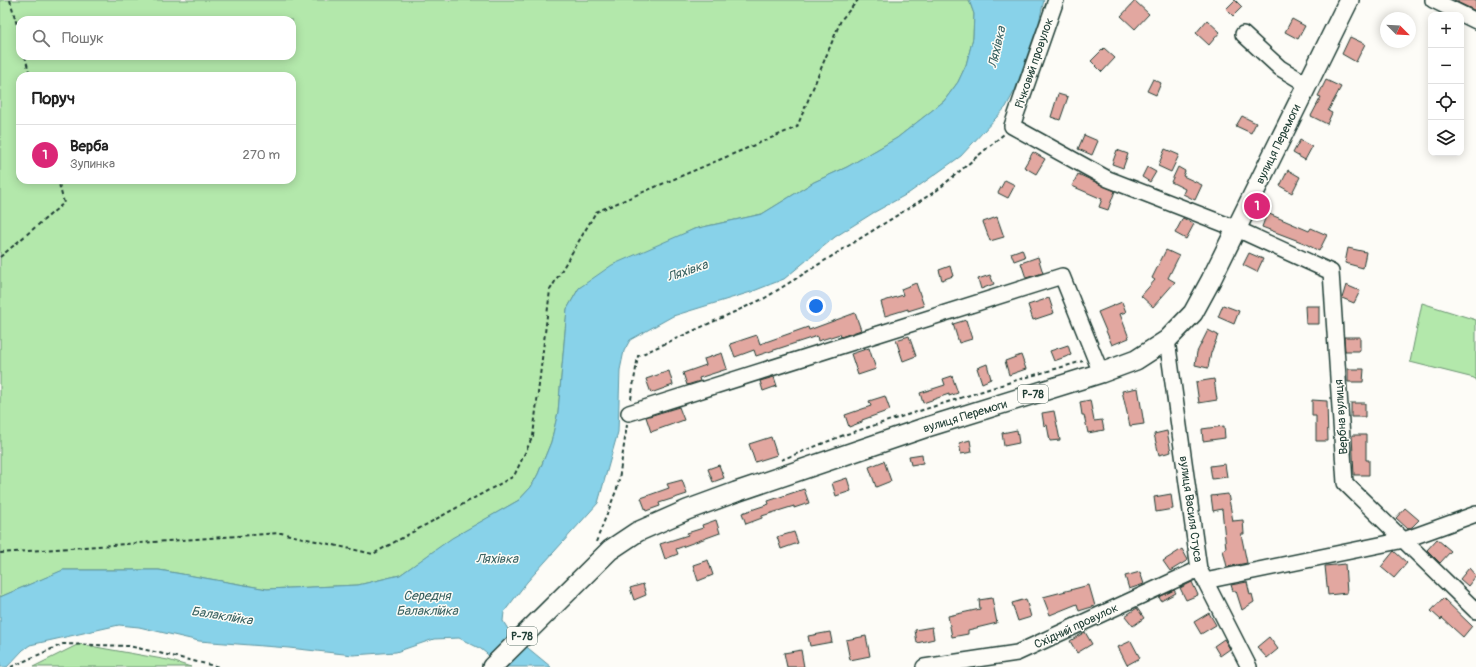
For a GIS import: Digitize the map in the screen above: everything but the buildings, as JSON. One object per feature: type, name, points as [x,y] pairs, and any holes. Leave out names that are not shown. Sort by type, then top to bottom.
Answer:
[{"type":"main road","name":"вулиця Перемоги","points":[[492,667],[610,550],[637,532],[687,510],[736,492],[924,428],[1098,366],[1136,360],[1167,340],[1193,313],[1237,229],[1349,0]]},
{"type":"street","name":"Річковий провулок","points":[[1012,126],[1056,0]]},
{"type":"street","points":[[1433,0],[1476,21]]},
{"type":"street","points":[[1243,34],[1280,68],[1308,85]]},
{"type":"street","points":[[1012,126],[1108,179],[1237,229]]},
{"type":"street","name":"Вербна вулиця","points":[[1237,229],[1332,272],[1345,483],[1476,611]]},
{"type":"street","points":[[628,413],[1062,276],[1098,366]]},
{"type":"street","name":"вулиця Василя Стуса","points":[[1167,340],[1202,575],[1249,667]]},
{"type":"street","name":"Східний провулок","points":[[924,667],[1018,653],[1202,575],[1404,540],[1476,514]]},
{"type":"path","points":[[10,0],[16,22]]},
{"type":"path","points":[[0,553],[282,533],[373,554],[514,476],[533,436],[550,290],[596,212],[796,127],[841,20],[858,0]]},
{"type":"path","points":[[26,60],[29,72]]},
{"type":"path","points":[[595,545],[618,486],[628,413],[638,356],[765,298],[936,191],[1012,126]]},
{"type":"path","points":[[0,257],[64,203],[59,184]]},
{"type":"path","points":[[780,460],[844,435],[1016,380],[1098,366]]},
{"type":"path","points":[[11,667],[63,644],[129,646],[219,667]]},
{"type":"green space","points":[[0,0],[969,0],[974,14],[973,38],[966,65],[958,82],[944,101],[897,138],[847,167],[814,182],[762,214],[694,229],[579,288],[567,309],[558,412],[551,442],[531,487],[519,500],[453,538],[400,575],[358,585],[267,589],[159,570],[64,570],[0,597]]},
{"type":"green space","points":[[1422,303],[1476,320],[1476,381],[1474,378],[1410,362]]},
{"type":"green space","points":[[79,644],[168,660],[191,667],[33,667]]},
{"type":"water","name":"Ляхівка","points":[[969,0],[1044,0],[1039,22],[1015,90],[1006,107],[961,156],[909,193],[873,213],[835,237],[784,279],[751,292],[673,316],[630,340],[624,351],[620,370],[618,432],[598,503],[527,582],[504,612],[503,621],[511,634],[551,667],[503,667],[481,649],[459,638],[434,639],[396,652],[353,655],[199,641],[139,627],[119,625],[30,645],[23,650],[7,667],[0,667],[0,597],[63,570],[159,570],[267,589],[358,585],[400,575],[452,538],[519,500],[531,487],[551,442],[558,412],[567,309],[579,288],[612,265],[694,229],[762,214],[814,182],[847,167],[897,138],[944,101],[958,82],[966,65],[973,38],[974,14]]},
{"type":"place","name":"Верба","points":[[1257,206]]},
{"type":"water label","name":"Середня Балаклійка","points":[[427,602]]},
{"type":"water label","name":"Балаклійка","points":[[222,615]]}]
